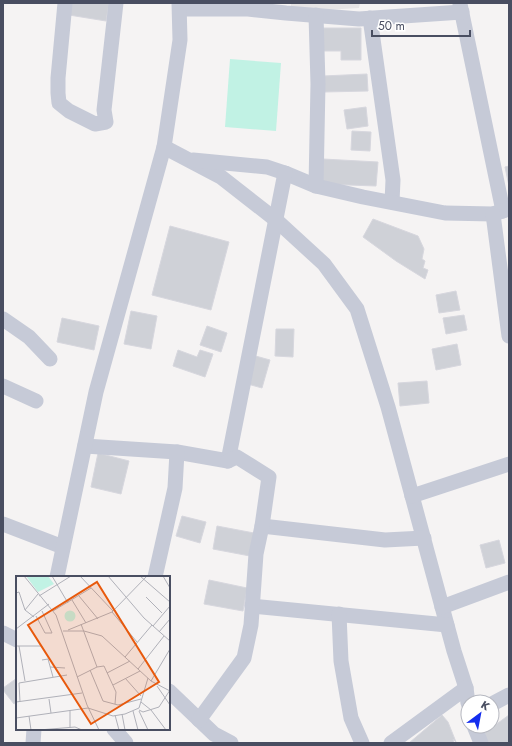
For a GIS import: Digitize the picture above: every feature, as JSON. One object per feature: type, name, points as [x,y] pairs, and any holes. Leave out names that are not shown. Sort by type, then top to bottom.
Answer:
[{"type":"street","points":[[65,3],[58,78],[58,93],[60,102],[69,110],[95,124],[106,122],[104,110],[116,3]]},
{"type":"street","points":[[57,576],[96,392],[164,147],[180,40],[180,6],[248,9],[286,8],[316,15],[359,19],[461,8],[502,212],[509,336]]},
{"type":"street","points":[[316,15],[318,84],[316,186]]},
{"type":"street","points":[[370,18],[393,180],[392,202]]},
{"type":"street","points":[[164,147],[221,177],[276,220],[324,264],[357,309],[388,407],[466,694]]},
{"type":"street","points":[[185,159],[267,167],[316,186],[445,213],[502,212]]},
{"type":"street","points":[[228,461],[285,173]]},
{"type":"street","points":[[3,319],[29,337],[50,359]]},
{"type":"street","points":[[3,386],[36,401]]},
{"type":"street","points":[[85,446],[177,452],[228,461],[237,457],[269,477],[262,526],[256,554],[251,625],[244,658],[199,720]]},
{"type":"street","points":[[154,576],[175,488],[177,452]]},
{"type":"street","points":[[412,496],[509,464]]},
{"type":"street","points":[[3,524],[63,547]]},
{"type":"street","points":[[262,526],[385,540],[424,538]]},
{"type":"street","points":[[442,607],[509,582]]},
{"type":"street","points":[[252,606],[447,625]]},
{"type":"street","points":[[339,614],[341,661],[351,718],[362,743]]},
{"type":"street","points":[[3,633],[16,640]]},
{"type":"street","points":[[170,691],[214,734],[231,743]]},
{"type":"street","points":[[500,700],[509,695]]},
{"type":"street","points":[[391,743],[460,700]]},
{"type":"street","points":[[33,743],[34,730]]},
{"type":"street","points":[[115,730],[126,743]]},
{"type":"shaded area","points":[[291,3],[360,3],[359,8],[291,12]]},
{"type":"green space","points":[[230,59],[281,63],[276,131],[225,127]]},
{"type":"building","points":[[71,3],[109,3],[106,21],[69,15]]},
{"type":"building","points":[[321,28],[361,28],[361,60],[341,60],[341,51],[321,51]]},
{"type":"building","points":[[367,74],[368,91],[324,92],[323,76]]},
{"type":"building","points":[[366,107],[368,126],[347,129],[344,110]]},
{"type":"building","points":[[352,131],[371,132],[370,151],[351,150]]},
{"type":"building","points":[[323,159],[378,162],[376,186],[322,184]]},
{"type":"building","points":[[509,166],[509,186],[505,167]]},
{"type":"building","points":[[373,219],[418,236],[424,249],[422,259],[425,261],[423,268],[428,270],[425,279],[396,261],[363,237]]},
{"type":"building","points":[[170,226],[229,242],[211,310],[152,295]]},
{"type":"building","points":[[456,291],[460,310],[439,313],[436,295]]},
{"type":"building","points":[[131,311],[157,316],[151,349],[124,344]]},
{"type":"building","points":[[464,315],[467,330],[446,334],[443,318]]},
{"type":"building","points":[[62,318],[99,326],[94,350],[57,342]]},
{"type":"building","points":[[207,326],[227,333],[221,352],[200,345]]},
{"type":"building","points":[[276,329],[294,329],[293,357],[275,356]]},
{"type":"building","points":[[457,344],[461,365],[436,370],[432,349]]},
{"type":"building","points":[[178,350],[197,357],[200,350],[213,354],[205,377],[173,366]]},
{"type":"building","points":[[252,355],[270,360],[262,388],[244,383]]},
{"type":"building","points":[[427,381],[429,403],[400,406],[398,383]]},
{"type":"building","points":[[98,453],[129,461],[121,494],[91,487]]},
{"type":"building","points":[[182,516],[206,522],[200,543],[176,536]]},
{"type":"building","points":[[217,526],[254,533],[250,556],[213,549]]},
{"type":"building","points":[[499,540],[505,563],[486,568],[480,545]]},
{"type":"building","points":[[209,580],[247,588],[243,611],[204,604]]},
{"type":"building","points":[[16,679],[16,703],[14,704],[3,688]]},
{"type":"building","points":[[442,715],[448,722],[456,742],[453,739],[454,743],[409,743]]},
{"type":"building","points":[[509,715],[509,743],[485,743],[480,736],[483,734],[500,734],[500,722]]}]
